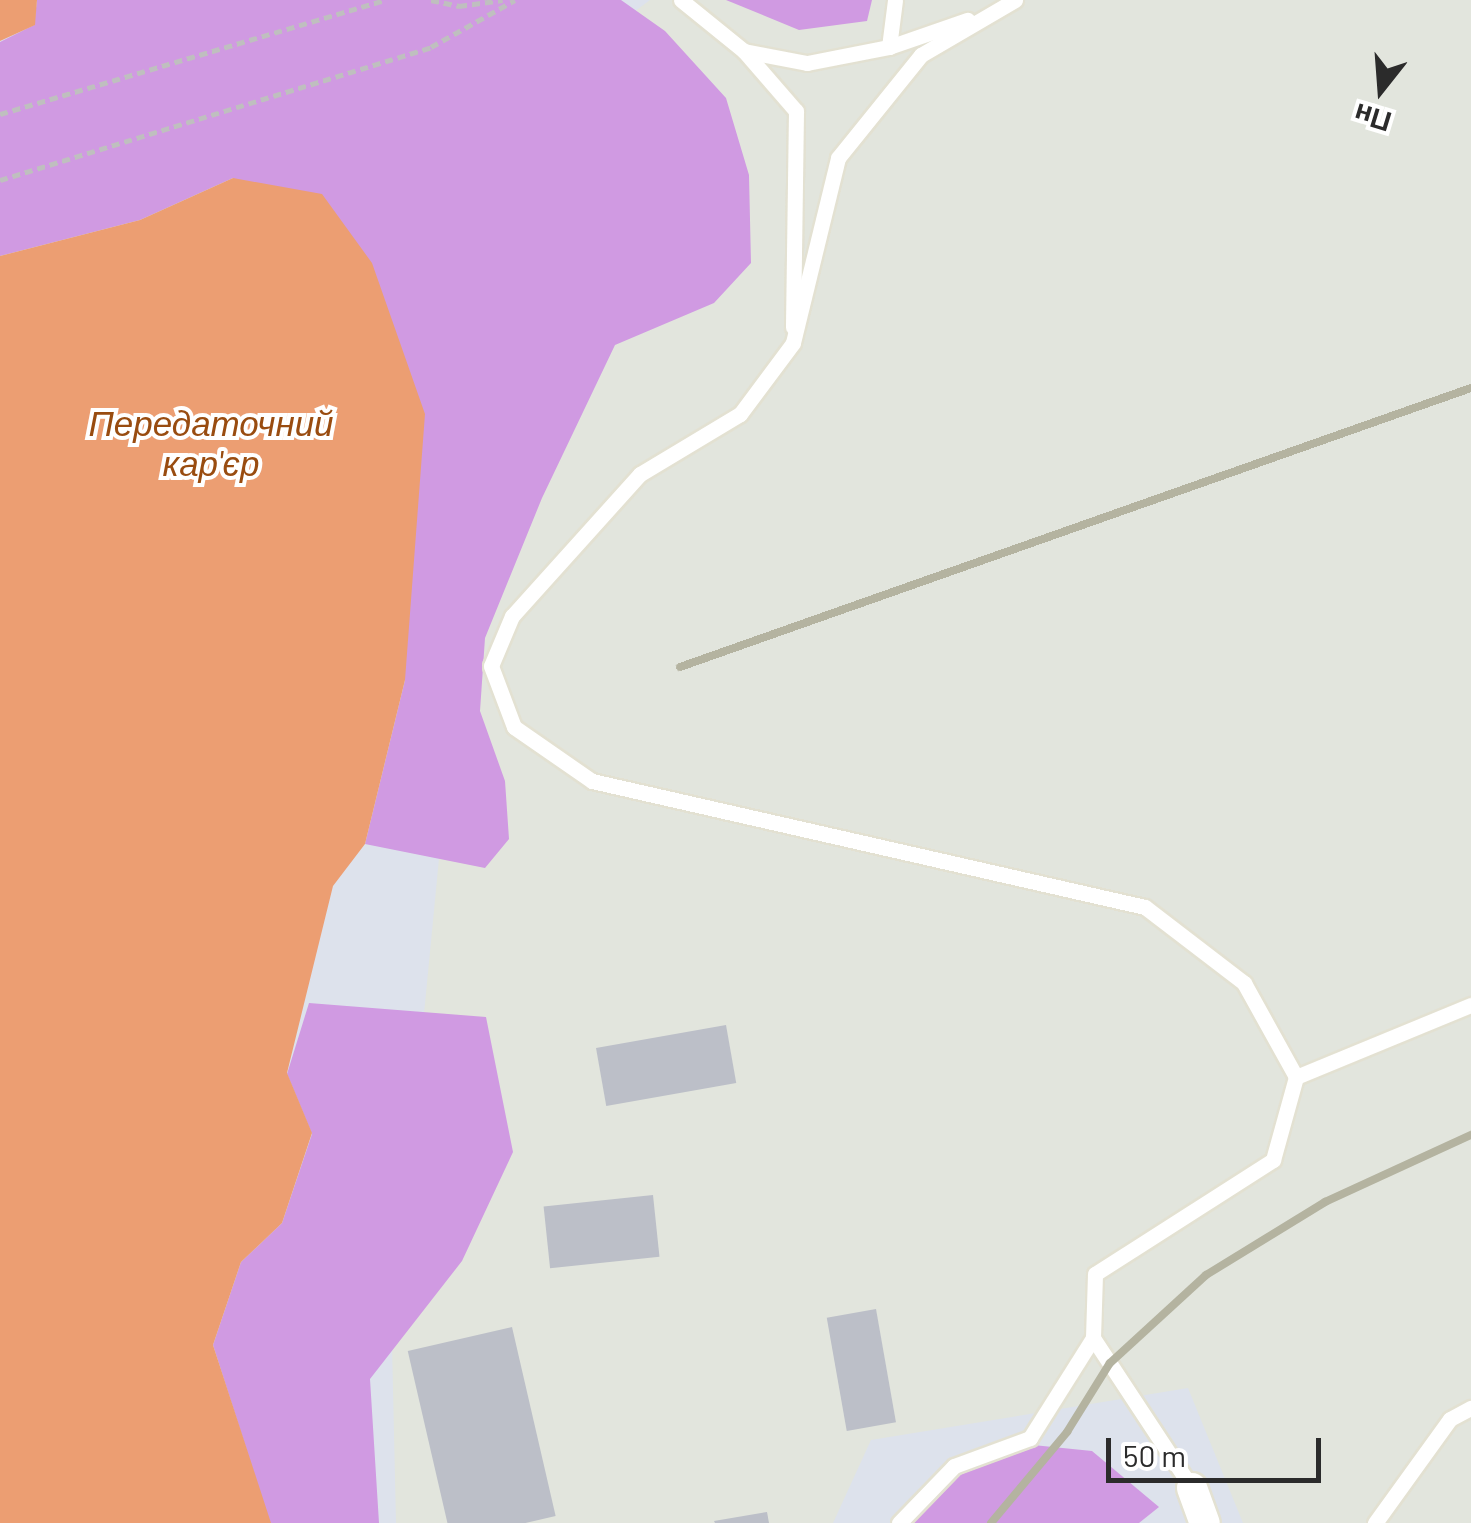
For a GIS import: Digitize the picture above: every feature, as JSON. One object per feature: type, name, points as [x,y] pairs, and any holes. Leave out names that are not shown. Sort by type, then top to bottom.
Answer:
[{"type":"street","points":[[1192,1488],[1205,1523]]},
{"type":"lane","points":[[681,0],[744,50],[796,111],[793,343]]},
{"type":"lane","points":[[889,47],[895,0]]},
{"type":"lane","points":[[900,1523],[954,1466],[1030,1438],[1093,1338],[1095,1274],[1273,1160],[1296,1077],[1244,982],[1145,907],[592,781],[514,727],[491,666],[512,616],[640,474],[740,414],[793,343],[838,158],[921,55],[1014,0]]},
{"type":"lane","points":[[744,50],[807,63],[889,47],[994,11]]},
{"type":"lane","points":[[1296,1077],[1471,1005]]},
{"type":"lane","points":[[1093,1338],[1192,1488]]},
{"type":"lane","points":[[1375,1523],[1450,1419],[1471,1408]]},
{"type":"path","points":[[0,114],[385,0]]},
{"type":"path","points":[[431,0],[459,6],[503,0]]},
{"type":"path","points":[[0,180],[431,47],[516,0]]},
{"type":"shaded area","points":[[37,0],[621,0],[665,31],[726,98],[749,175],[751,263],[714,303],[615,345],[542,498],[485,638],[480,711],[505,781],[509,839],[485,868],[365,844],[405,680],[233,178],[140,220],[0,256],[0,42],[34,25]]},
{"type":"shaded area","points":[[650,0],[1471,0],[1471,1523],[1243,1523],[1188,1388],[871,1440],[833,1523],[396,1523],[392,1345],[512,103]]},
{"type":"shaded area","points":[[726,0],[872,0],[867,21],[799,30]]},
{"type":"shaded area","points":[[309,1003],[486,1017],[513,1152],[462,1261],[370,1379],[379,1523],[270,1523],[213,1345],[241,1262],[282,1223],[312,1134],[287,1074]]},
{"type":"shaded area","points":[[1033,1445],[1092,1451],[1159,1507],[1139,1523],[911,1523],[957,1476]]},
{"type":"water","points":[[0,0],[37,0],[35,25],[0,41]]},
{"type":"water","name":"Передаточний кар'єр","points":[[233,178],[322,194],[372,263],[425,414],[405,680],[365,844],[333,886],[287,1073],[312,1133],[282,1223],[241,1262],[213,1345],[271,1523],[0,1523],[0,256],[140,220]]},
{"type":"building","points":[[726,1025],[736,1083],[606,1106],[596,1048]]},
{"type":"building","points":[[653,1195],[659,1257],[550,1268],[544,1206]]},
{"type":"building","points":[[876,1309],[896,1422],[847,1431],[827,1318]]},
{"type":"building","points":[[512,1327],[556,1516],[525,1523],[447,1523],[408,1351]]},
{"type":"building","points":[[767,1512],[769,1523],[714,1521]]},
{"type":"railway","points":[[680,667],[1471,388]]},
{"type":"railway","points":[[991,1523],[1067,1432],[1110,1363],[1206,1275],[1325,1202],[1471,1135]]}]
